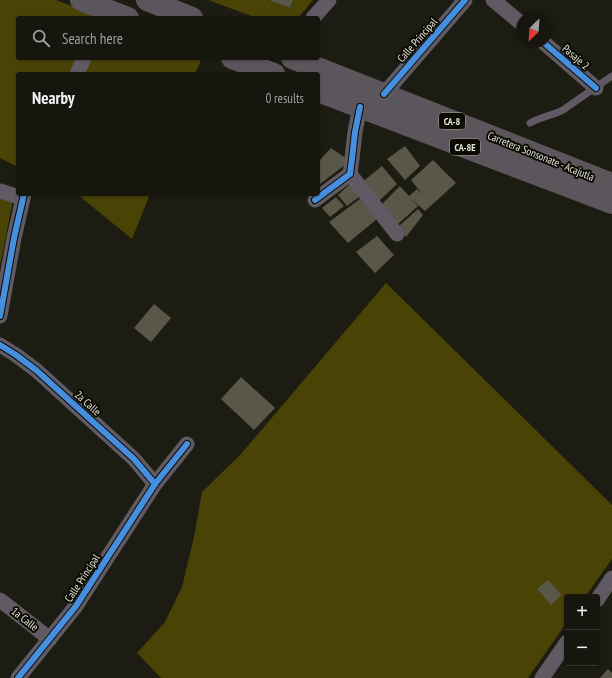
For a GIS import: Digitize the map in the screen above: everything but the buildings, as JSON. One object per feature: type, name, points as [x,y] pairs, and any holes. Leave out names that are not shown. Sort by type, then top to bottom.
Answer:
[{"type":"highway","points":[[81,0],[114,16]]},
{"type":"highway","points":[[147,0],[187,16]]},
{"type":"highway","points":[[237,60],[269,72]]},
{"type":"highway","name":"Carretera Sonsonate - Acajutla","points":[[297,60],[612,184]]},
{"type":"highway","name":"Carretera Sonsonate - Acajutla","points":[[320,92],[612,203]]},
{"type":"street","points":[[315,16],[329,0]]},
{"type":"street","name":"Calle Principal","points":[[384,94],[465,0]]},
{"type":"street","points":[[493,0],[516,19]]},
{"type":"street","name":"Pasaje 2","points":[[549,48],[596,88]]},
{"type":"street","points":[[77,72],[83,60]]},
{"type":"street","points":[[360,107],[355,132],[350,174],[397,234]]},
{"type":"street","points":[[315,200],[350,174]]},
{"type":"street","points":[[0,191],[16,194]]},
{"type":"street","points":[[0,316],[23,196]]},
{"type":"street","name":"2a Calle","points":[[0,345],[36,370],[134,459],[155,484]]},
{"type":"street","name":"Calle Principal","points":[[18,678],[76,606],[155,484],[187,444]]},
{"type":"street","points":[[600,596],[612,578]]},
{"type":"street","name":"1a Calle","points":[[0,600],[50,639]]},
{"type":"street","points":[[542,678],[564,646]]},
{"type":"lane","points":[[530,123],[564,110],[612,76]]},
{"type":"shaded area","points":[[0,0],[56,0],[98,16],[16,16],[16,60],[77,60],[72,72],[16,72],[16,166],[0,158]]},
{"type":"shaded area","points":[[208,0],[267,0],[290,8],[293,0],[313,0],[300,16],[252,16]]},
{"type":"shaded area","points":[[86,60],[201,60],[196,72],[80,72]]},
{"type":"shaded area","points":[[0,196],[13,200],[0,266]]},
{"type":"shaded area","points":[[79,196],[149,196],[132,239]]},
{"type":"shaded area","points":[[386,283],[612,505],[612,559],[587,594],[564,594],[564,626],[528,678],[161,678],[137,653],[165,622],[182,587],[194,537],[202,492],[241,454]]},
{"type":"cycle path","points":[[384,94],[465,0]]},
{"type":"cycle path","points":[[550,48],[596,88]]},
{"type":"cycle path","points":[[315,200],[350,174],[355,132],[360,107]]},
{"type":"cycle path","points":[[0,316],[14,238],[24,196]]},
{"type":"cycle path","points":[[0,345],[36,370],[134,459],[155,484]]},
{"type":"cycle path","points":[[18,678],[76,606],[155,484],[187,444]]}]
